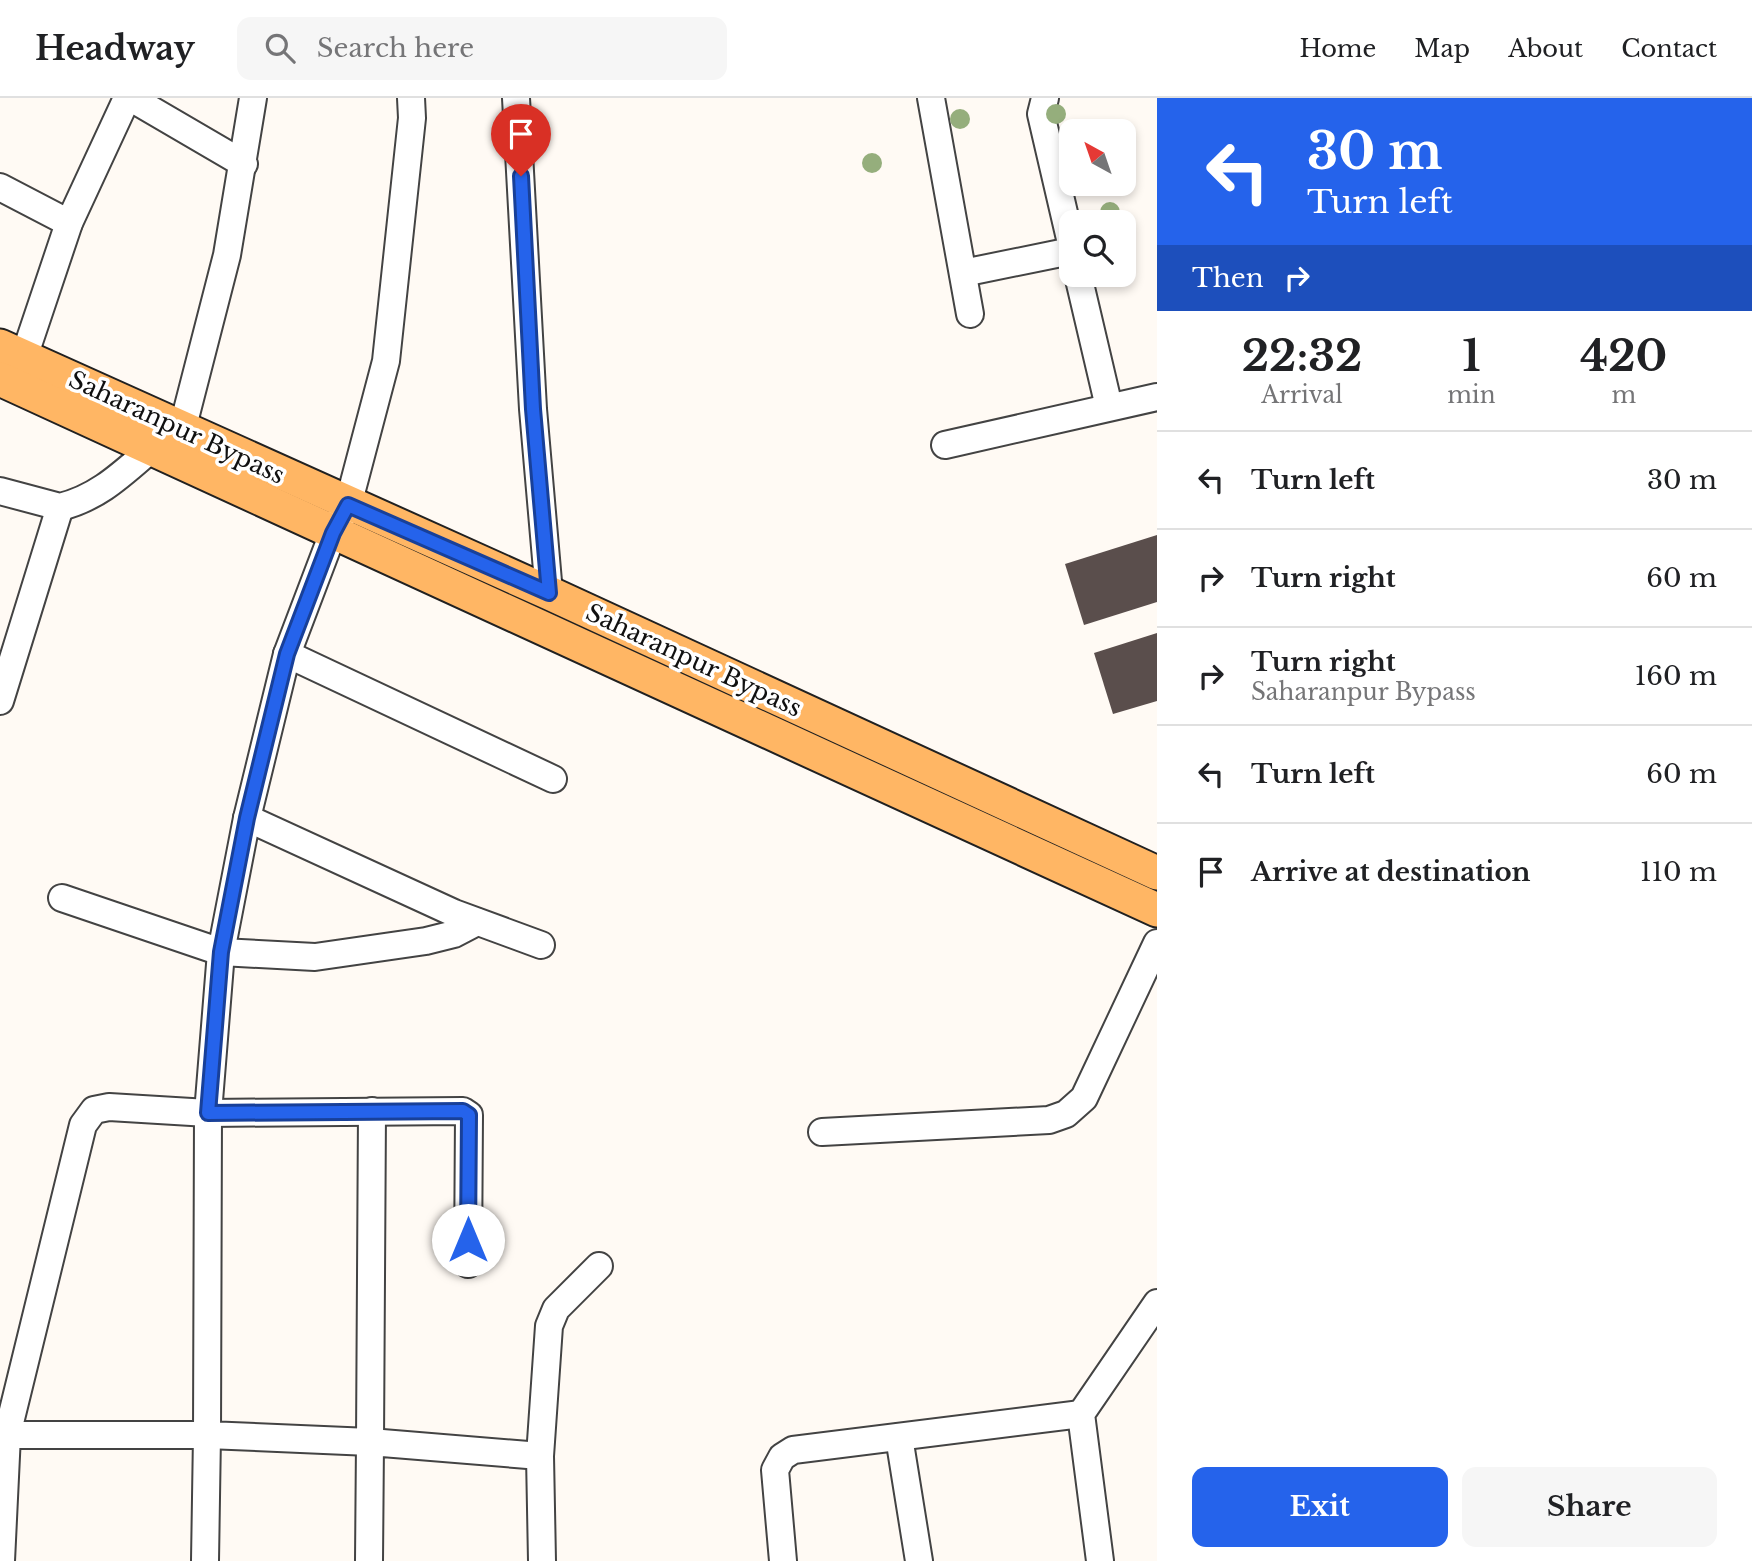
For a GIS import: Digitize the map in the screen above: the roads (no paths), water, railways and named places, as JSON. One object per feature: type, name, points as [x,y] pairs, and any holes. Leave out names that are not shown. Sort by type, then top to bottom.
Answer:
[{"type":"main road","name":"Saharanpur Bypass","points":[[8,360],[182,430],[340,519],[549,593],[1157,873]]},
{"type":"main road","points":[[8,360],[151,449],[340,519],[1157,910]]},
{"type":"street","points":[[8,360],[129,98],[244,164]]},
{"type":"street","points":[[182,430],[227,255],[253,98]]},
{"type":"street","points":[[205,1561],[208,1113],[221,952],[247,818],[287,654],[340,519],[386,361],[412,118],[411,98]]},
{"type":"street","points":[[516,98],[533,409],[549,593]]},
{"type":"street","points":[[930,98],[970,314]]},
{"type":"street","points":[[1045,98],[1041,114],[1063,210]]},
{"type":"street","points":[[0,187],[69,223]]},
{"type":"street","points":[[963,273],[1059,253]]},
{"type":"street","points":[[1081,287],[1109,407]]},
{"type":"street","points":[[946,444],[1157,397]]},
{"type":"street","points":[[0,491],[60,507],[104,489],[151,449]]},
{"type":"street","points":[[0,701],[60,507]]},
{"type":"street","points":[[287,654],[552,779]]},
{"type":"street","points":[[247,818],[477,922],[541,945]]},
{"type":"street","points":[[62,898],[221,952],[315,957],[426,941],[454,934],[477,922]]},
{"type":"street","points":[[822,1132],[1049,1120],[1066,1114],[1084,1098],[1157,943]]},
{"type":"street","points":[[1,1561],[4,1435],[86,1119],[101,1107],[208,1113],[459,1110],[469,1115],[468,1265]]},
{"type":"street","points":[[369,1561],[372,1111]]},
{"type":"street","points":[[542,1561],[540,1455],[550,1326],[556,1309],[600,1266]]},
{"type":"street","points":[[1100,1561],[1081,1414],[1157,1303]]},
{"type":"street","points":[[783,1561],[775,1471],[782,1457],[793,1450],[1081,1414]]},
{"type":"street","points":[[4,1435],[207,1436],[370,1442],[540,1455]]},
{"type":"street","points":[[899,1437],[919,1561]]}]
